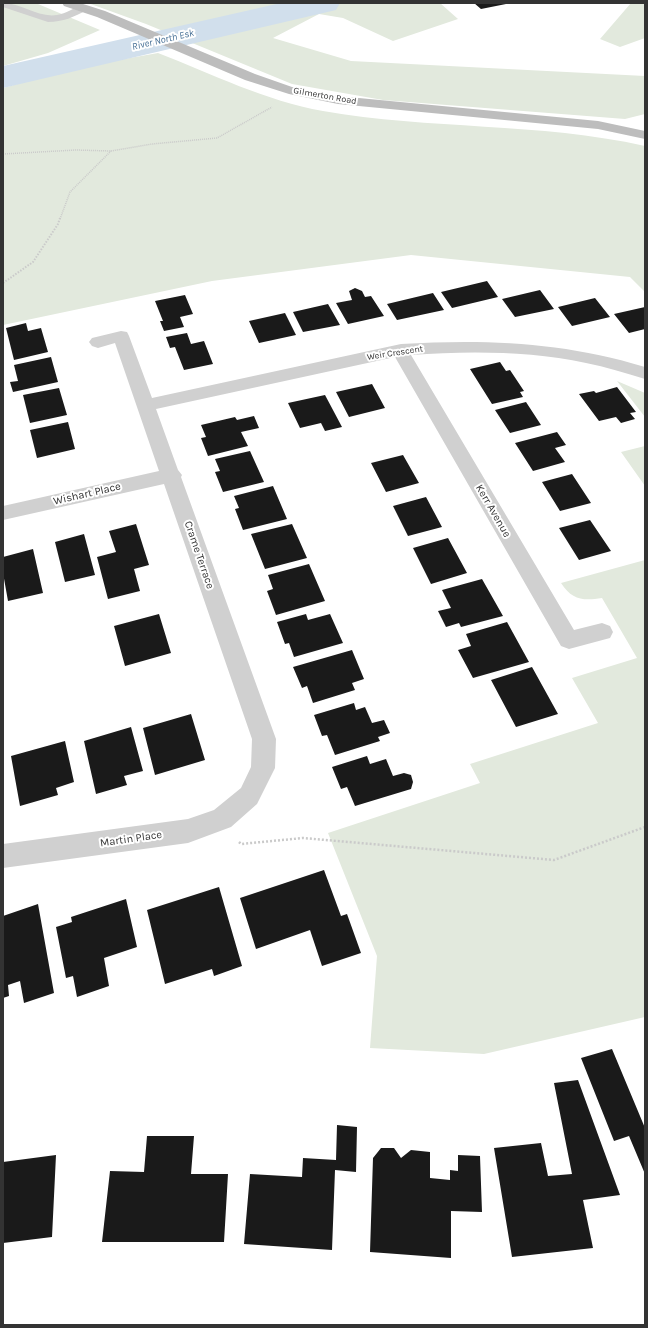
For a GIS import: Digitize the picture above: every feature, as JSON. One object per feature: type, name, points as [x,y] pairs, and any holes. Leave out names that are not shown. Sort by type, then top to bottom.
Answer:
[{"type":"main road","name":"Gilmerton Road","points":[[68,3],[101,14],[250,77],[289,90],[338,100],[598,125],[645,135]]},
{"type":"street","name":"Crame Terrace","points":[[98,342],[121,336],[172,475],[264,738],[263,768],[249,796]]},
{"type":"street","name":"Weir Crescent","points":[[146,405],[400,350],[442,346],[532,348],[577,355],[619,364],[645,373]]},
{"type":"street","name":"Kerr Avenue","points":[[400,350],[405,361],[569,640],[602,632]]},
{"type":"street","name":"Wishart Place","points":[[3,513],[172,475]]},
{"type":"street","name":"Martin Place","points":[[3,856],[188,831],[222,819],[249,796]]},
{"type":"lane","points":[[3,4],[13,6],[45,18],[62,18],[83,8]]},
{"type":"path","points":[[3,154],[76,150],[111,151],[152,144],[216,138],[281,102],[289,90]]},
{"type":"path","points":[[3,283],[33,262],[58,224],[70,192],[111,151]]},
{"type":"path","points":[[222,819],[241,844],[303,838],[554,860],[645,827]]},
{"type":"shaded area","points":[[3,3],[38,4],[100,30],[48,53],[3,66]]},
{"type":"shaded area","points":[[88,3],[440,3],[458,19],[393,41],[343,18],[319,14],[273,38],[351,61],[645,76],[645,114],[625,119],[383,100],[292,84],[146,24]]},
{"type":"shaded area","points":[[631,3],[645,3],[645,38],[620,47],[600,39]]},
{"type":"shaded area","points":[[158,53],[260,94],[281,101],[323,111],[404,121],[565,133],[605,138],[645,146],[645,292],[630,277],[411,255],[212,281],[3,325],[3,88],[79,67]]},
{"type":"shaded area","points":[[617,381],[645,393],[645,417]]},
{"type":"shaded area","points":[[645,446],[645,486],[621,452]]},
{"type":"shaded area","points":[[645,560],[645,1017],[484,1054],[370,1048],[377,956],[328,833],[480,783],[470,764],[598,723],[572,678],[637,658],[602,598],[578,598],[569,593],[561,583]]},
{"type":"building","points":[[474,3],[506,3],[506,4],[481,9]]},
{"type":"building","points":[[487,281],[498,297],[452,308],[441,292]]},
{"type":"building","points":[[355,288],[362,291],[365,297],[371,296],[384,316],[348,324],[336,303],[352,300],[349,291]]},
{"type":"building","points":[[540,290],[554,309],[515,317],[502,299]]},
{"type":"building","points":[[433,293],[444,310],[397,320],[387,304]]},
{"type":"building","points":[[185,295],[193,314],[180,317],[184,327],[164,331],[160,321],[163,321],[155,301]]},
{"type":"building","points":[[595,298],[610,317],[572,326],[558,307]]},
{"type":"building","points":[[328,304],[340,325],[303,332],[293,312]]},
{"type":"building","points":[[645,307],[645,329],[629,333],[614,314]]},
{"type":"building","points":[[285,313],[296,335],[259,343],[249,321]]},
{"type":"building","points":[[26,323],[28,331],[41,328],[48,352],[14,360],[6,328]]},
{"type":"building","points":[[187,333],[191,344],[204,341],[213,364],[184,370],[175,347],[170,348],[166,337]]},
{"type":"building","points":[[51,357],[58,382],[13,392],[10,382],[18,381],[14,365]]},
{"type":"building","points":[[500,362],[506,371],[510,370],[524,391],[520,392],[523,397],[492,404],[470,369]]},
{"type":"building","points":[[372,384],[385,408],[349,417],[336,392]]},
{"type":"building","points":[[617,387],[636,412],[630,413],[635,419],[621,423],[616,417],[599,421],[579,394],[594,391],[596,393]]},
{"type":"building","points":[[59,388],[67,415],[30,423],[23,395]]},
{"type":"building","points":[[325,395],[342,427],[325,431],[321,423],[300,428],[288,403]]},
{"type":"building","points":[[526,402],[541,425],[510,433],[495,410]]},
{"type":"building","points":[[254,416],[259,428],[241,432],[248,446],[208,456],[201,438],[206,437],[201,425],[235,417],[237,420]]},
{"type":"building","points":[[68,422],[75,449],[37,458],[30,430]]},
{"type":"building","points":[[557,432],[566,445],[555,448],[565,462],[533,471],[515,443]]},
{"type":"building","points":[[250,451],[264,482],[223,492],[215,472],[220,471],[215,459]]},
{"type":"building","points":[[403,455],[419,483],[386,492],[371,463]]},
{"type":"building","points":[[572,474],[591,503],[560,511],[542,482]]},
{"type":"building","points":[[273,486],[287,519],[243,530],[235,509],[239,508],[234,496]]},
{"type":"building","points":[[426,497],[442,527],[408,536],[393,506]]},
{"type":"building","points":[[590,520],[611,551],[579,560],[559,528]]},
{"type":"building","points":[[136,524],[149,565],[134,569],[140,591],[108,599],[97,557],[116,552],[109,531]]},
{"type":"building","points":[[292,524],[307,558],[265,569],[251,534]]},
{"type":"building","points":[[84,534],[95,575],[65,582],[55,542]]},
{"type":"building","points":[[448,538],[467,573],[431,584],[413,548]]},
{"type":"building","points":[[33,549],[43,593],[8,601],[3,573],[3,557]]},
{"type":"building","points":[[309,564],[325,601],[276,615],[267,591],[273,589],[268,575]]},
{"type":"building","points":[[482,579],[503,616],[461,627],[459,623],[446,627],[438,611],[451,608],[442,590]]},
{"type":"building","points":[[159,614],[171,653],[125,666],[114,626]]},
{"type":"building","points":[[306,614],[308,620],[330,614],[343,643],[294,657],[289,643],[285,644],[277,622]]},
{"type":"building","points":[[507,622],[529,662],[473,678],[458,650],[471,646],[466,634]]},
{"type":"building","points":[[352,650],[364,679],[352,683],[355,690],[313,703],[307,686],[302,688],[293,667]]},
{"type":"building","points":[[532,667],[558,714],[516,727],[491,680]]},
{"type":"building","points":[[354,703],[356,710],[365,707],[372,723],[384,720],[390,733],[378,737],[380,741],[335,755],[327,735],[322,736],[314,715]]},
{"type":"building","points":[[191,714],[205,760],[155,775],[143,728]]},
{"type":"building","points":[[131,727],[143,771],[124,776],[127,785],[96,794],[84,741]]},
{"type":"building","points":[[65,741],[74,782],[56,788],[58,795],[20,806],[11,756]]},
{"type":"building","points":[[367,756],[370,764],[386,759],[393,776],[404,773],[411,775],[413,782],[411,789],[355,806],[347,787],[341,789],[332,767]]},
{"type":"building","points":[[324,870],[341,916],[347,914],[361,953],[322,966],[310,930],[256,949],[240,898]]},
{"type":"building","points":[[219,887],[242,966],[214,976],[212,969],[165,984],[147,910]]},
{"type":"building","points":[[126,899],[137,947],[104,958],[109,986],[77,997],[73,976],[66,978],[56,927],[72,922],[71,917]]},
{"type":"building","points":[[38,904],[54,993],[24,1003],[20,981],[8,985],[9,996],[3,998],[3,916]]},
{"type":"building","points":[[612,1049],[645,1128],[645,1174],[629,1136],[614,1141],[581,1058]]},
{"type":"building","points":[[578,1080],[620,1195],[583,1200],[593,1248],[512,1257],[494,1148],[541,1143],[548,1176],[572,1174],[554,1083]]},
{"type":"building","points":[[337,1125],[357,1127],[356,1172],[335,1170],[332,1250],[244,1244],[250,1174],[302,1177],[303,1158],[336,1160]]},
{"type":"building","points":[[147,1136],[194,1136],[191,1174],[228,1174],[224,1242],[102,1242],[110,1171],[144,1172]]},
{"type":"building","points":[[381,1148],[394,1148],[401,1158],[411,1150],[430,1152],[430,1178],[450,1180],[450,1170],[458,1171],[458,1155],[480,1156],[482,1212],[451,1211],[451,1258],[370,1252],[373,1158]]},
{"type":"building","points":[[56,1155],[52,1237],[3,1243],[3,1162]]},
{"type":"waterway","name":"River North Esk","points":[[3,77],[324,3]]}]
